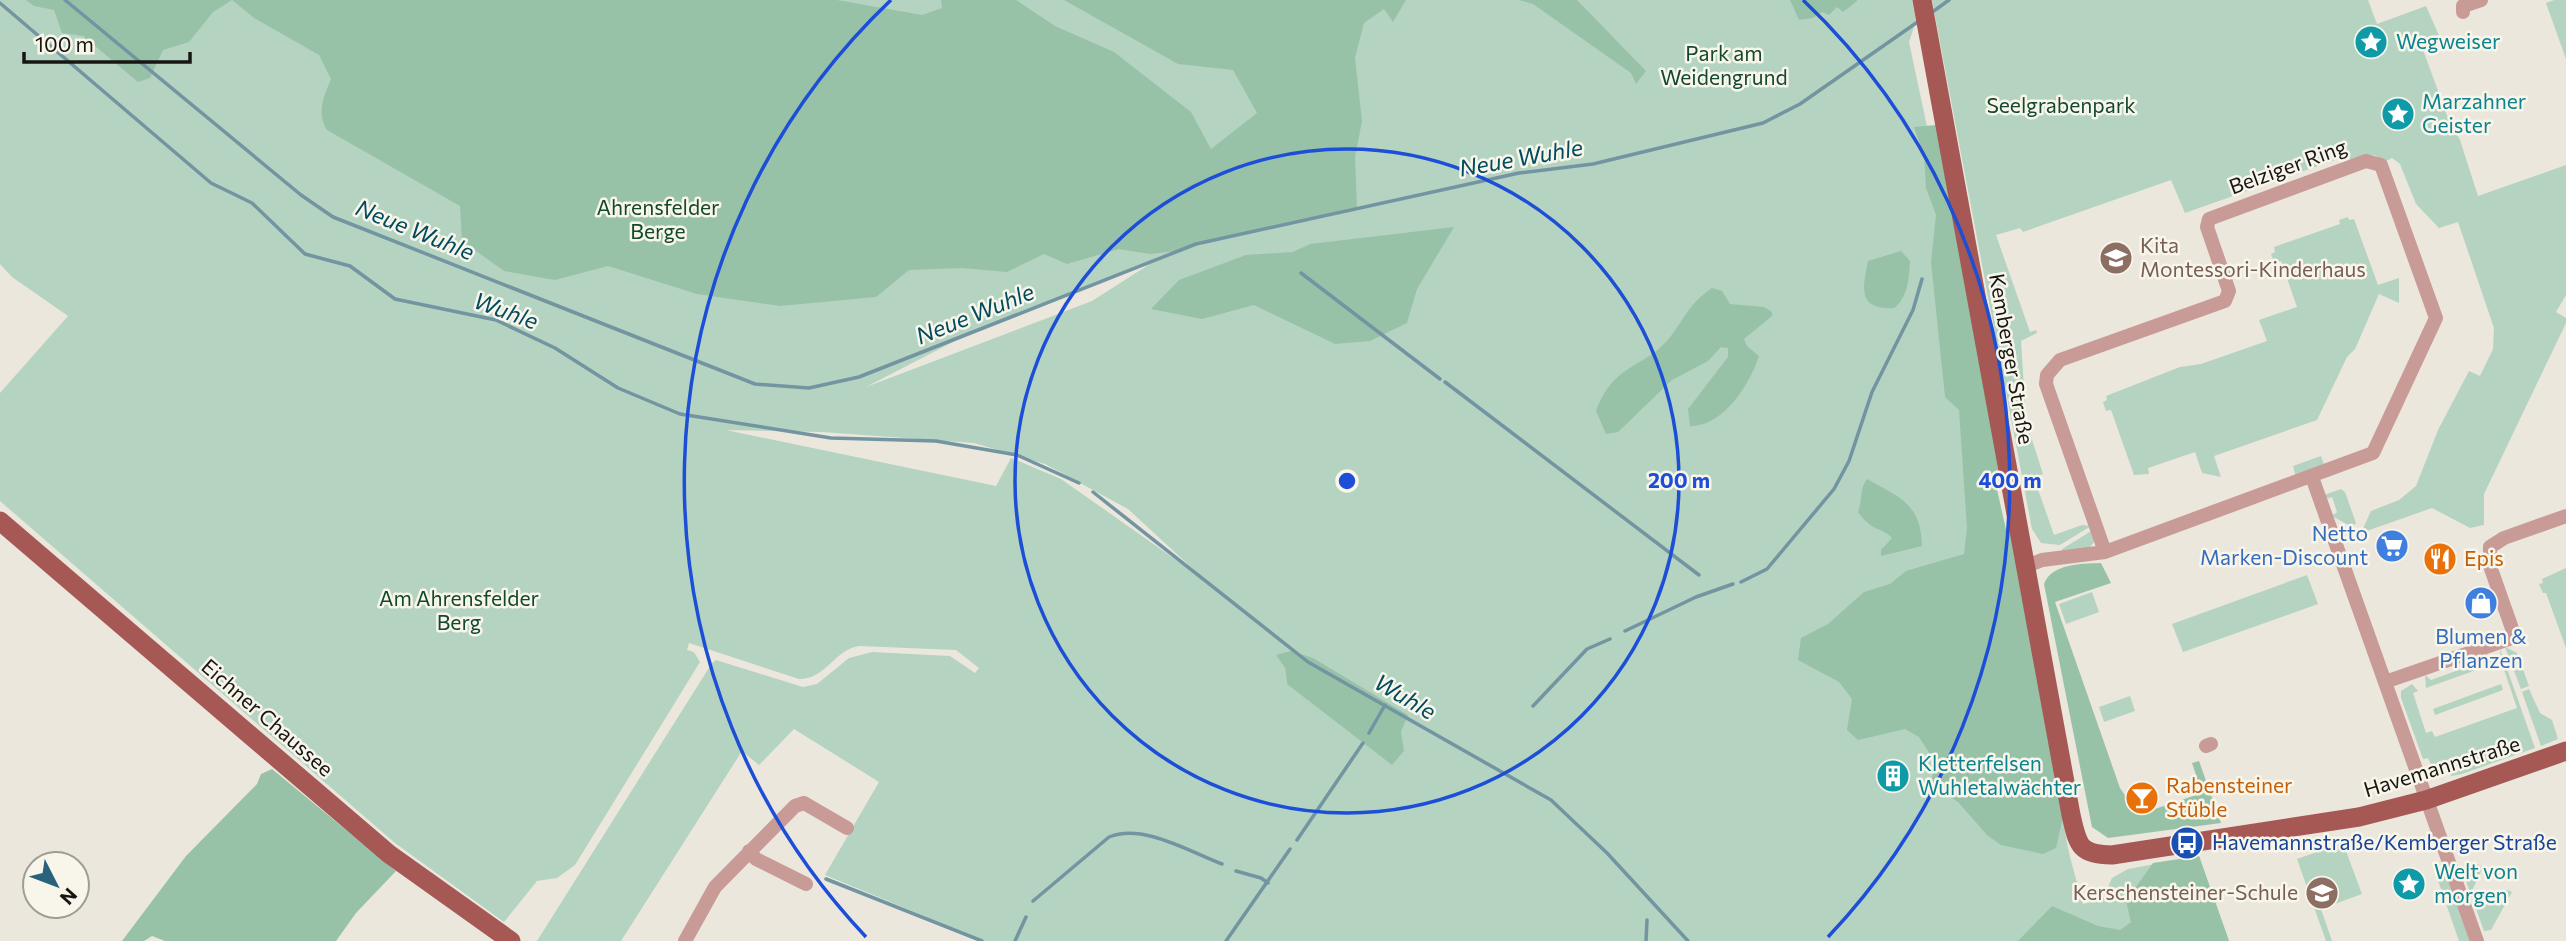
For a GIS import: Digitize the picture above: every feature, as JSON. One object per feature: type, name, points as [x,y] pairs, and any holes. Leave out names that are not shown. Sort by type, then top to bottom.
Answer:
[{"type":"main road","name":"Kemberger Straße","points":[[1922,0],[2071,815],[2082,848]]},
{"type":"main road","name":"Eichner Chaussee","points":[[0,521],[390,854],[511,941]]},
{"type":"main road","name":"Havemannstraße","points":[[2082,848],[2096,855],[2112,855],[2360,817],[2426,800],[2566,751]]},
{"type":"street","points":[[2463,12],[2463,6],[2481,0]]},
{"type":"street","name":"Belziger Ring","points":[[2026,566],[2042,560],[2105,552],[2373,453],[2436,318],[2385,170],[2372,160],[2209,219],[2207,227],[2229,291],[2225,302],[2060,360],[2050,369],[2046,384],[2105,552]]},
{"type":"street","points":[[2312,477],[2477,941]]},
{"type":"street","points":[[2385,682],[2515,637],[2490,566],[2490,547],[2504,538],[2566,516]]},
{"type":"street","points":[[685,941],[711,893],[795,806],[804,803],[847,828]]},
{"type":"street","points":[[749,851],[757,859],[806,884]]},
{"type":"green space","points":[[0,0],[1912,0],[1916,21],[1909,42],[1999,465],[2002,480],[1995,481],[2006,530],[2010,529],[2064,812],[2068,847],[2083,904],[2103,899],[2112,878],[2128,869],[2199,856],[2229,941],[985,941],[825,875],[879,782],[794,729],[759,765],[742,751],[621,941],[537,941],[716,660],[803,687],[817,684],[849,658],[872,652],[950,656],[975,673],[979,668],[956,650],[860,646],[843,652],[817,674],[799,679],[689,643],[687,650],[694,652],[700,662],[575,865],[557,878],[537,881],[504,922],[395,843],[0,501],[0,393],[68,316],[12,277],[0,264]],"holes":[[[1153,262],[1092,301],[866,387],[982,327]],[[726,430],[822,432],[974,443],[1045,464],[1128,509],[1206,581],[1061,479],[1011,458],[996,486]],[[1277,655],[1364,690],[1407,715],[1401,732],[1287,684],[1285,668]]]},
{"type":"green space","points":[[26,0],[232,0],[213,12],[189,42],[163,50],[150,78],[138,82],[83,36],[62,33],[54,10],[34,6]]},
{"type":"green space","name":"Ahrensfelder Berge","points":[[232,0],[837,0],[922,15],[942,8],[941,0],[1016,0],[1055,26],[1114,52],[1191,112],[1211,149],[1257,113],[1233,70],[1178,64],[1064,0],[1406,0],[1393,22],[1384,9],[1364,23],[1355,58],[1362,121],[1355,157],[1357,207],[1196,244],[1177,251],[1150,254],[1119,249],[1067,264],[1044,254],[1007,272],[962,268],[909,270],[876,297],[780,306],[697,294],[608,266],[555,280],[504,271],[462,241],[460,206],[327,130],[322,111],[331,79],[319,55],[254,18]]},
{"type":"green space","points":[[1519,0],[1577,0],[1646,71],[1636,84],[1631,73],[1533,4]]},
{"type":"green space","points":[[1790,0],[1857,1],[1843,12],[1837,7],[1829,15],[1822,12],[1813,18],[1799,20]]},
{"type":"green space","name":"Seelgrabenpark","points":[[1932,0],[2368,0],[2377,24],[2426,6],[2441,40],[2422,47],[2449,121],[2460,140],[2478,196],[2566,165],[2566,295],[2556,312],[2566,318],[2566,323],[2484,494],[2484,525],[2470,528],[2432,508],[2361,533],[2371,511],[2399,500],[2416,486],[2438,430],[2469,371],[2480,376],[2493,349],[2494,328],[2458,222],[2439,228],[2416,204],[2400,164],[2392,158],[2386,161],[2374,155],[2351,161],[2349,155],[2185,213],[2171,180],[2023,232],[2020,228],[1996,235],[2030,332],[2036,330],[2037,333],[2021,341],[2026,421],[2043,474],[2034,478],[2054,535],[2082,525],[2091,526],[2060,545],[2041,543],[2032,529]]},
{"type":"green space","points":[[2566,0],[2566,59],[2546,3]]},
{"type":"green space","points":[[1936,125],[2002,480],[1995,481],[2006,530],[2010,529],[2064,812],[2056,848],[2043,854],[2001,845],[1987,835],[1958,802],[1931,784],[1935,762],[1919,737],[1905,729],[1858,740],[1847,730],[1852,699],[1839,682],[1798,660],[1801,638],[1828,624],[1864,592],[1890,584],[1906,571],[1964,554],[1967,528],[1959,410],[1945,397],[1931,262],[1936,215],[1926,188],[1924,156],[1914,127]]},
{"type":"green space","points":[[2348,217],[2349,220],[2354,219],[2378,285],[2399,278],[2399,303],[2379,294],[2355,349],[2347,357],[2317,420],[2214,456],[2221,477],[2202,473],[2195,452],[2148,468],[2149,474],[2134,475],[2111,410],[2106,411],[2103,402],[2107,400],[2106,396],[2180,367],[2201,364],[2267,341],[2259,320],[2297,307],[2281,261],[2274,262],[2271,254],[2275,252],[2274,247],[2340,224],[2339,220]]},
{"type":"green space","points":[[1454,227],[1417,289],[1407,323],[1370,341],[1335,344],[1254,305],[1202,319],[1151,309],[1179,280],[1246,255],[1293,252],[1310,244]]},
{"type":"green space","points":[[1901,251],[1910,261],[1908,281],[1902,299],[1894,308],[1874,305],[1868,301],[1864,289],[1868,261]]},
{"type":"green space","points":[[1712,288],[1722,291],[1730,304],[1764,307],[1772,312],[1772,316],[1744,339],[1747,346],[1759,356],[1742,391],[1724,412],[1702,424],[1690,426],[1688,409],[1728,357],[1728,348],[1721,347],[1708,361],[1672,380],[1618,432],[1606,434],[1596,411],[1612,383],[1661,347],[1693,305]]},
{"type":"green space","points":[[2321,456],[2325,467],[2296,477],[2293,466]]},
{"type":"green space","points":[[1867,479],[1898,497],[1913,511],[1921,532],[1922,546],[1881,556],[1881,550],[1892,538],[1868,523],[1858,512]]},
{"type":"green space","points":[[2341,489],[2345,492],[2356,523],[2352,527],[2332,516],[2337,512],[2332,497],[2326,499],[2324,495]]},
{"type":"green space","points":[[2093,530],[2095,541],[2089,548],[2063,553],[2062,549]]},
{"type":"green space","points":[[2101,563],[2111,583],[2055,602],[2120,788],[2133,807],[2145,803],[2149,811],[2202,793],[2192,763],[2199,761],[2221,823],[2108,838],[2092,827],[2044,584],[2048,577],[2061,568]]},
{"type":"green space","points":[[2566,568],[2566,648],[2546,593],[2543,593],[2539,584],[2543,583],[2542,579]]},
{"type":"green space","points":[[2307,575],[2318,604],[2183,652],[2172,624]]},
{"type":"green space","points":[[2092,592],[2099,612],[2066,624],[2059,604]]},
{"type":"green space","points":[[2505,647],[2517,653],[2529,686],[2521,689]]},
{"type":"green space","points":[[2500,649],[2535,748],[2462,774],[2451,776],[2448,768],[2429,774],[2428,769],[2432,767],[2428,758],[2423,759],[2401,698],[2401,691],[2412,684],[2418,691],[2413,693],[2426,733],[2432,731],[2435,737],[2517,708],[2501,661]]},
{"type":"green space","points":[[1291,651],[1313,658],[1408,715],[1401,732],[1404,751],[1392,765],[1287,684],[1285,668],[1276,655]]},
{"type":"green space","points":[[2486,653],[2493,664],[2426,688],[2425,675],[2431,680],[2486,660]]},
{"type":"green space","points":[[2501,684],[2503,690],[2435,715],[2433,709]]},
{"type":"green space","points":[[2529,689],[2540,713],[2552,720],[2558,739],[2541,746],[2522,692]]},
{"type":"green space","points":[[2130,696],[2135,711],[2104,722],[2099,707]]},
{"type":"green space","points":[[272,769],[396,871],[356,913],[336,941],[165,941],[152,936],[144,941],[122,941],[186,856],[257,784],[261,774]]},
{"type":"green space","points":[[2343,843],[2362,894],[2321,909],[2332,941],[2326,941],[2297,859]]},
{"type":"green space","points":[[2199,856],[2229,941],[2018,941],[2052,906],[2098,926],[2120,930],[2131,922],[2126,901],[2153,863]]},
{"type":"green space","points":[[2468,864],[2472,871],[2476,864],[2483,867],[2471,893],[2499,906],[2507,890],[2512,892],[2491,930],[2484,931],[2461,867]]},
{"type":"green space","points":[[2438,867],[2445,867],[2472,941],[2459,941],[2435,872]]},
{"type":"waterway","name":"Neue Wuhle","points":[[65,0],[301,195],[333,217],[755,384],[809,388],[859,377],[1196,244],[1519,173],[1593,164],[1763,123],[1800,104],[1919,21]]},
{"type":"waterway","name":"Neue Wuhle","points":[[1931,13],[1949,0]]},
{"type":"waterway","name":"Wuhle","points":[[0,3],[211,183],[252,203],[305,254],[350,266],[395,299],[496,320],[555,348],[618,388],[680,414],[831,438],[936,441],[1017,455],[1079,483]]},
{"type":"waterway","points":[[1301,273],[1440,379]]},
{"type":"waterway","points":[[1741,582],[1767,569],[1834,489],[1849,461],[1872,392],[1913,310],[1922,279]]},
{"type":"waterway","points":[[1445,382],[1699,575]]},
{"type":"waterway","name":"Wuhle","points":[[1093,492],[1308,662],[1551,800],[1607,853],[1688,941]]},
{"type":"waterway","points":[[1625,631],[1696,597],[1733,584]]},
{"type":"waterway","points":[[1533,706],[1587,649],[1610,639]]},
{"type":"waterway","points":[[1369,733],[1385,705]]},
{"type":"waterway","points":[[1297,840],[1363,743]]},
{"type":"waterway","points":[[1033,901],[1109,837],[1122,834],[1151,836],[1222,864]]},
{"type":"waterway","points":[[1226,941],[1290,849]]},
{"type":"waterway","points":[[1236,871],[1261,878],[1268,883]]},
{"type":"waterway","points":[[826,879],[982,941]]},
{"type":"waterway","points":[[1015,941],[1026,917]]},
{"type":"waterway","points":[[1646,941],[1647,920]]},
{"type":"place","name":"Wegweiser","points":[[2371,42]]},
{"type":"place","name":"Marzahner Geister","points":[[2398,114]]},
{"type":"place","name":"Kita Montessori-Kinderhaus","points":[[2116,258]]},
{"type":"place","name":"Netto Marken-Discount","points":[[2392,546]]},
{"type":"place","name":"Epis","points":[[2440,559]]},
{"type":"place","name":"Blumen & Pflanzen","points":[[2481,603]]},
{"type":"place","name":"Kletterfelsen Wuhletalwächter","points":[[1893,776]]},
{"type":"place","name":"Rabensteiner Stüble","points":[[2142,798]]},
{"type":"place","name":"Havemannstraße/Kemberger Straße","points":[[2187,843]]},
{"type":"place","name":"Welt von morgen","points":[[2409,884]]},
{"type":"place","name":"Kerschensteiner-Schule","points":[[2322,893]]},
{"type":"park label","name":"Park am Weidengrund","points":[[1724,66]]},
{"type":"park label","name":"Am Ahrensfelder Berg","points":[[459,611]]}]
